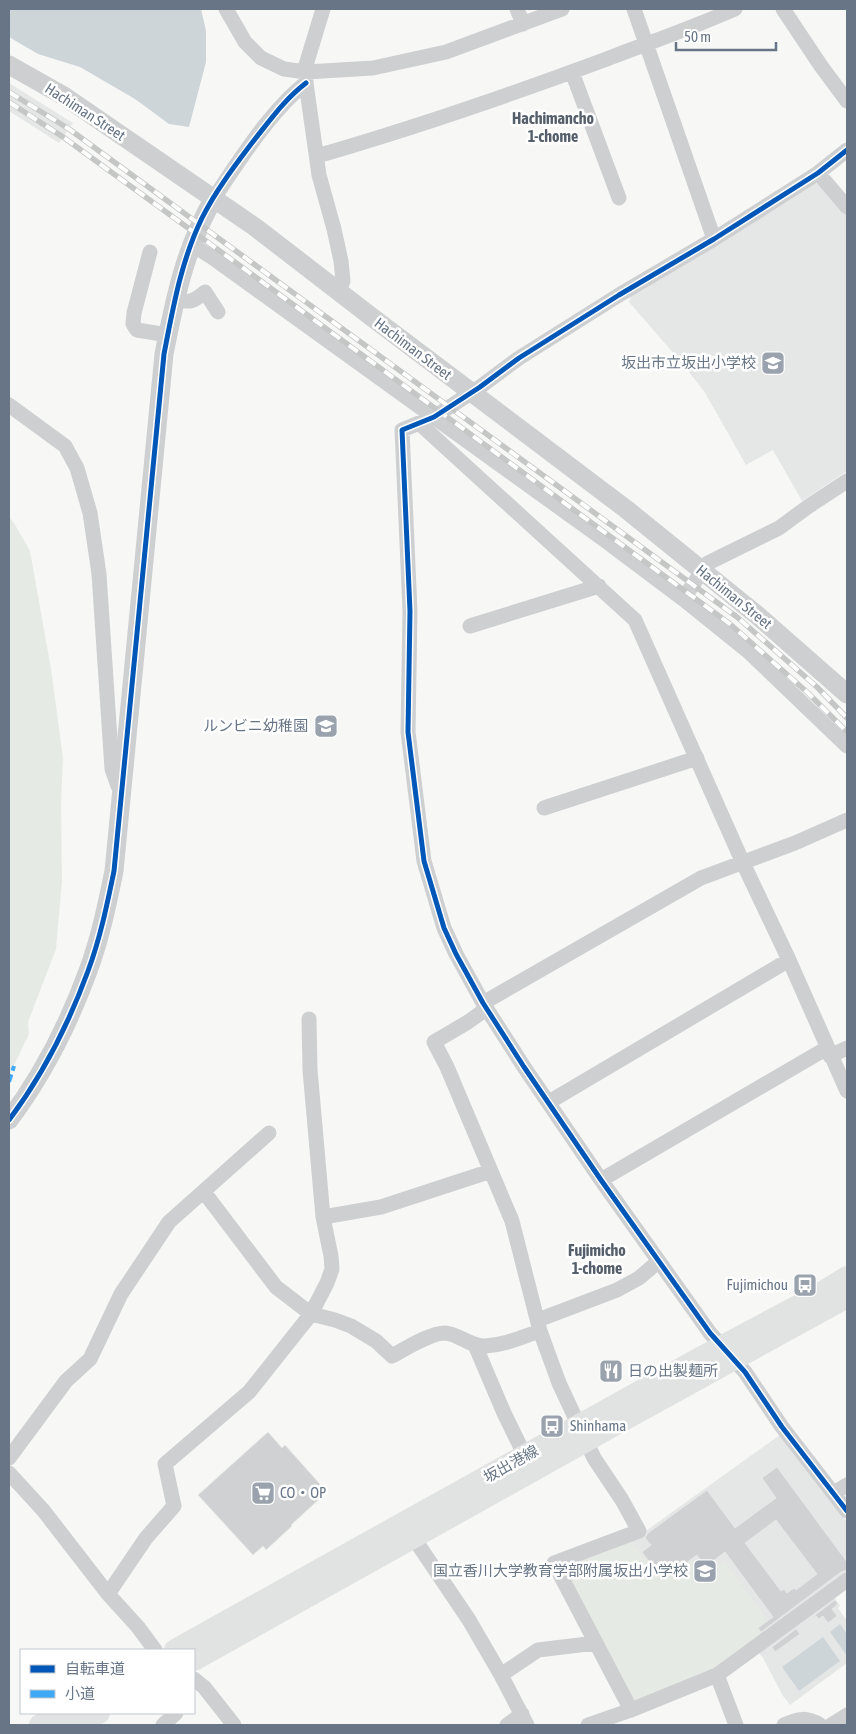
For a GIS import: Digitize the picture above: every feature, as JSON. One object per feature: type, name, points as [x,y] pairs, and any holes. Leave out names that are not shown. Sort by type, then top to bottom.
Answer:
[{"type":"main road","name":"坂出港線","points":[[177,1649],[408,1530],[583,1433],[723,1348],[847,1277]]},
{"type":"main road","name":"坂出港線","points":[[723,1348],[847,1297]]},
{"type":"main road","name":"坂出港線","points":[[195,1659],[526,1456],[583,1433]]},
{"type":"main road","points":[[40,1725],[61,1714]]},
{"type":"main road","points":[[76,1725],[97,1714]]},
{"type":"street","points":[[226,9],[245,42],[261,58],[306,78],[373,68],[446,52],[562,9]]},
{"type":"street","points":[[323,9],[306,65],[306,78],[320,175],[341,261],[343,281],[339,292]]},
{"type":"street","points":[[517,9],[523,24]]},
{"type":"street","points":[[634,9],[714,239]]},
{"type":"street","points":[[317,156],[404,130],[572,72],[699,26],[735,9]]},
{"type":"street","points":[[783,9],[847,101]]},
{"type":"street","name":"Hachiman Street","points":[[9,65],[64,96],[255,227],[626,509],[757,615],[847,694]]},
{"type":"street","points":[[572,72],[619,198]]},
{"type":"street","points":[[9,1120],[47,1060],[64,1028],[88,971],[104,919],[114,872],[164,364],[180,278],[202,218],[214,198],[266,125],[306,78]]},
{"type":"street","points":[[847,150],[818,173],[714,239],[544,342],[434,417],[402,430],[410,611],[408,732],[424,862],[444,928],[484,1006],[602,1180],[723,1348],[745,1372],[782,1427],[847,1511]]},
{"type":"street","points":[[818,173],[847,207]]},
{"type":"street","points":[[191,244],[434,417],[684,599],[750,653],[847,746]]},
{"type":"street","points":[[150,252],[134,313],[133,324],[137,330],[168,335]]},
{"type":"street","points":[[175,299],[188,302],[195,300],[205,292],[218,312]]},
{"type":"street","points":[[9,405],[64,446],[77,468],[90,513],[99,574],[112,769],[118,786],[123,788]]},
{"type":"street","points":[[420,424],[635,620],[742,863],[789,960],[847,1092]]},
{"type":"street","points":[[684,599],[708,563],[779,528],[847,481]]},
{"type":"street","points":[[470,626],[599,586]]},
{"type":"street","points":[[544,808],[697,758]]},
{"type":"street","points":[[631,1710],[554,1563],[639,1531],[622,1500],[594,1458],[559,1383],[539,1325],[512,1221],[447,1067],[434,1042],[468,1022],[484,1006],[694,881],[795,843],[847,820]]},
{"type":"street","points":[[549,1102],[789,960]]},
{"type":"street","points":[[108,1594],[146,1538],[174,1506],[165,1464],[249,1392],[310,1314],[327,1283],[332,1269],[323,1216],[310,1070],[309,1019]]},
{"type":"street","points":[[602,1180],[829,1052],[847,1048]]},
{"type":"street","points":[[9,1458],[66,1381],[90,1359],[122,1294],[169,1222],[269,1133]]},
{"type":"street","points":[[323,1216],[381,1207],[491,1171]]},
{"type":"street","points":[[204,1192],[276,1287],[310,1314],[351,1326],[376,1341],[392,1356],[414,1343],[445,1334],[475,1345],[484,1346],[508,1342],[539,1325],[617,1290],[639,1278],[659,1261]]},
{"type":"street","points":[[475,1345],[504,1413],[526,1456]]},
{"type":"street","points":[[9,1473],[44,1510],[108,1594],[138,1627],[154,1649]]},
{"type":"street","points":[[834,1493],[847,1485]]},
{"type":"street","points":[[408,1530],[468,1620],[501,1675],[524,1720],[507,1725]]},
{"type":"street","points":[[588,1725],[631,1710],[717,1675],[847,1580]]},
{"type":"street","points":[[501,1675],[538,1650],[596,1643]]},
{"type":"street","points":[[717,1675],[736,1725]]},
{"type":"street","points":[[197,1688],[234,1725]]},
{"type":"street","points":[[163,1725],[175,1714]]},
{"type":"street","points":[[831,1725],[847,1715]]},
{"type":"street","points":[[784,1725],[800,1718],[811,1720],[820,1725]]},
{"type":"shaded area","points":[[9,9],[201,9],[206,31],[206,62],[189,127],[169,124],[135,99],[80,67],[38,54],[9,37]]},
{"type":"shaded area","points":[[9,83],[73,123],[59,143],[9,111]]},
{"type":"shaded area","points":[[813,183],[823,184],[847,212],[847,471],[802,501],[773,450],[746,465],[704,391],[629,302],[632,293]]},
{"type":"shaded area","points":[[9,517],[30,551],[51,669],[63,758],[61,803],[62,881],[56,949],[28,1022],[29,1034],[9,1076]]},
{"type":"shaded area","name":"国立香川大学教育学部附属坂出小学校","points":[[781,1434],[847,1522],[847,1574],[828,1588],[847,1621],[847,1663],[790,1705],[783,1696],[763,1658],[752,1644],[562,1564],[643,1533]]},
{"type":"shaded area","points":[[629,1538],[663,1582],[695,1559],[706,1574],[724,1561],[773,1629],[714,1672],[634,1703],[562,1564]]},
{"type":"shaded area","points":[[840,1624],[847,1634],[847,1656],[830,1632]]},
{"type":"shaded area","points":[[823,1637],[840,1661],[799,1691],[782,1667]]},
{"type":"building","name":"CO・OP","points":[[268,1432],[282,1448],[285,1445],[327,1492],[266,1550],[263,1546],[253,1555],[198,1495]]},
{"type":"building","points":[[777,1467],[847,1562],[847,1570],[841,1572],[761,1632],[758,1628],[773,1617],[725,1552],[705,1567],[697,1555],[664,1579],[642,1552],[651,1545],[645,1538],[648,1533],[707,1490],[735,1528],[776,1498],[762,1478]],"holes":[[[776,1520],[817,1574],[796,1590],[794,1588],[787,1593],[784,1589],[781,1591],[745,1543]]]},
{"type":"building","points":[[835,1600],[838,1604],[832,1609],[837,1616],[828,1623],[823,1616],[819,1619],[815,1615]]},
{"type":"building","points":[[796,1629],[800,1634],[775,1652],[772,1647]]},
{"type":"railway","points":[[9,92],[69,129],[737,617],[817,687],[847,718]]},
{"type":"railway","points":[[9,102],[63,137],[730,624],[808,693],[847,732]]},
{"type":"marked path","points":[[9,1082],[14,1066]]},
{"type":"cycle path","points":[[9,1120],[33,1085],[54,1048],[72,1010],[96,947],[114,871],[164,354],[183,268],[202,218],[220,187],[273,117],[291,96],[306,83]]},
{"type":"cycle path","points":[[847,150],[818,173],[519,358],[480,387],[434,417],[402,430],[410,611],[408,732],[424,861],[444,928],[483,1003],[601,1180],[710,1333],[745,1372],[782,1427],[847,1511]]},
{"type":"place","name":"坂出市立坂出小学校","points":[[773,363]]},
{"type":"place","name":"ルンビニ幼稚園","points":[[326,726]]},
{"type":"place","name":"Fujimichou","points":[[805,1285]]},
{"type":"place","name":"日の出製麺所","points":[[611,1371]]},
{"type":"place","name":"Shinhama","points":[[552,1426]]},
{"type":"place","name":"CO・OP","points":[[263,1493]]},
{"type":"place","name":"国立香川大学教育学部附属坂出小学校","points":[[705,1571]]},
{"type":"district","name":"Hachimancho 1-chome","points":[[553,127]]},
{"type":"district","name":"Fujimicho 1-chome","points":[[597,1259]]}]
